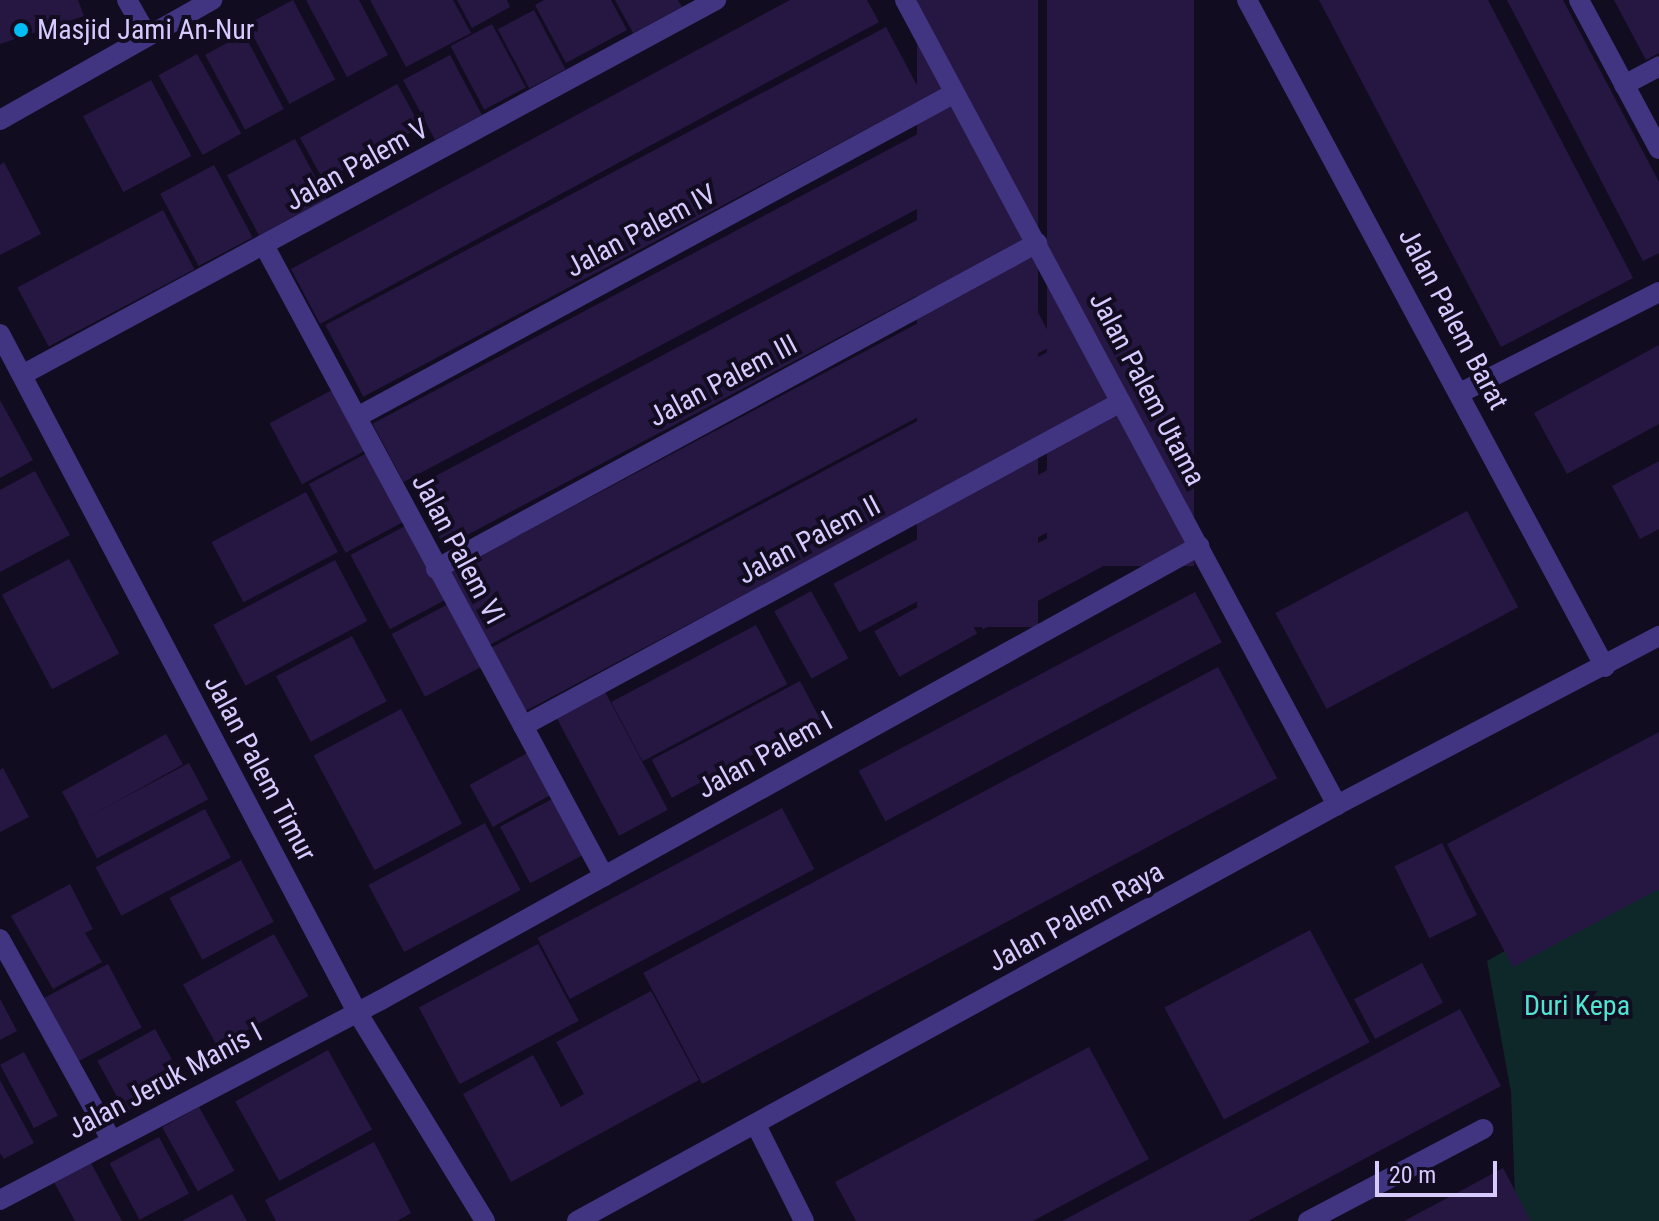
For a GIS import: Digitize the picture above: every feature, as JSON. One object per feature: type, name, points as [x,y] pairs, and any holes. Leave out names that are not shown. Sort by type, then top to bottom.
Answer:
[{"type":"street","points":[[127,0],[147,35]]},
{"type":"street","points":[[0,120],[212,0]]},
{"type":"street","name":"Jalan Palem V","points":[[22,375],[265,247],[716,0]]},
{"type":"street","name":"Jalan Palem Utama","points":[[905,0],[1337,805]]},
{"type":"street","name":"Jalan Palem Barat","points":[[1247,0],[1462,392],[1605,667]]},
{"type":"street","points":[[1579,0],[1659,149]]},
{"type":"street","points":[[1624,85],[1659,66]]},
{"type":"street","name":"Jalan Palem IV","points":[[357,417],[953,94]]},
{"type":"street","name":"Jalan Palem III","points":[[436,569],[1037,243]]},
{"type":"street","name":"Jalan Palem VI","points":[[265,247],[604,876]]},
{"type":"street","points":[[1462,392],[1659,292]]},
{"type":"street","name":"Jalan Palem Timur","points":[[0,334],[357,1012],[485,1221]]},
{"type":"street","name":"Jalan Palem II","points":[[523,726],[1121,402]]},
{"type":"street","name":"Jalan Palem I","points":[[357,1012],[1199,546]]},
{"type":"street","name":"Jalan Palem Raya","points":[[577,1221],[1337,805],[1659,636]]},
{"type":"street","points":[[1,943],[112,1141]]},
{"type":"street","name":"Jalan Jeruk Manis I","points":[[0,1200],[357,1012]]},
{"type":"street","points":[[756,1125],[804,1221]]},
{"type":"street","points":[[1308,1221],[1483,1129]]},
{"type":"green space","name":"Duri Kepa","points":[[1659,865],[1659,1221],[1516,1221],[1511,1092],[1487,961]]},
{"type":"building","name":"Masjid Jami An-Nur","points":[[0,0],[78,0],[84,16],[0,44]]},
{"type":"building","points":[[293,0],[335,79],[289,104],[247,24]]},
{"type":"building","points":[[306,0],[359,0],[388,55],[347,77]]},
{"type":"building","points":[[370,0],[453,0],[471,33],[406,67]]},
{"type":"building","points":[[457,0],[507,0],[510,7],[472,28]]},
{"type":"building","points":[[544,0],[611,0],[627,30],[566,63],[535,5]]},
{"type":"building","points":[[615,0],[678,0],[682,7],[633,33]]},
{"type":"building","points":[[790,0],[867,0],[879,22],[320,324],[291,269]]},
{"type":"building","points":[[917,0],[1038,0],[1038,627],[917,627]]},
{"type":"building","points":[[1047,0],[1194,0],[1194,566],[1047,566]]},
{"type":"building","points":[[1319,0],[1488,0],[1633,278],[1501,347]]},
{"type":"building","points":[[1507,0],[1563,0],[1659,182],[1659,253],[1643,261]]},
{"type":"building","points":[[1614,0],[1659,0],[1659,53],[1646,60]]},
{"type":"building","points":[[534,10],[565,69],[529,88],[498,29]]},
{"type":"building","points":[[492,24],[526,88],[484,110],[451,46]]},
{"type":"building","points":[[886,27],[924,99],[363,397],[325,325]]},
{"type":"building","points":[[244,34],[284,109],[245,130],[205,55]]},
{"type":"building","points":[[197,54],[241,134],[203,155],[159,75]]},
{"type":"building","points":[[450,55],[482,115],[435,140],[403,80]]},
{"type":"building","points":[[151,80],[191,156],[123,192],[83,116]]},
{"type":"building","points":[[397,84],[421,127],[324,181],[300,138]]},
{"type":"building","points":[[927,129],[958,187],[403,482],[373,424]]},
{"type":"building","points":[[295,139],[327,199],[259,235],[227,175]]},
{"type":"building","points":[[4,162],[41,234],[0,255],[0,165]]},
{"type":"building","points":[[214,165],[252,237],[199,266],[160,194]]},
{"type":"building","points":[[964,195],[995,254],[444,547],[413,488]]},
{"type":"building","points":[[163,210],[194,269],[49,347],[17,287]]},
{"type":"building","points":[[1016,271],[1055,344],[489,645],[450,572]]},
{"type":"building","points":[[1659,345],[1659,424],[1567,474],[1534,413]]},
{"type":"building","points":[[1053,349],[1087,413],[523,712],[490,649]]},
{"type":"building","points":[[334,389],[366,450],[302,484],[270,423]]},
{"type":"building","points":[[0,400],[33,460],[0,478]]},
{"type":"building","points":[[1100,442],[1126,491],[859,632],[833,584]]},
{"type":"building","points":[[369,452],[406,521],[346,553],[309,484]]},
{"type":"building","points":[[1659,461],[1659,529],[1640,539],[1612,486]]},
{"type":"building","points":[[35,471],[70,535],[0,572],[0,490]]},
{"type":"building","points":[[1138,490],[1162,535],[1038,601],[1014,556]]},
{"type":"building","points":[[306,492],[338,552],[243,602],[212,542]]},
{"type":"building","points":[[1467,511],[1518,607],[1327,709],[1275,613]]},
{"type":"building","points":[[407,525],[446,599],[390,629],[350,555]]},
{"type":"building","points":[[69,559],[119,653],[52,689],[2,595]]},
{"type":"building","points":[[335,560],[367,621],[246,686],[213,625]]},
{"type":"building","points":[[1016,573],[1032,604],[983,629],[967,598]]},
{"type":"building","points":[[952,588],[977,633],[899,677],[874,631]]},
{"type":"building","points":[[811,591],[848,658],[812,679],[774,611]]},
{"type":"building","points":[[1195,592],[1222,642],[885,821],[859,771]]},
{"type":"building","points":[[450,603],[483,666],[425,697],[392,634]]},
{"type":"building","points":[[756,625],[787,684],[643,761],[611,702]]},
{"type":"building","points":[[352,636],[387,701],[311,742],[276,676]]},
{"type":"building","points":[[1218,667],[1277,778],[702,1084],[643,973]]},
{"type":"building","points":[[800,681],[820,719],[672,798],[652,760]]},
{"type":"building","points":[[603,688],[668,810],[619,836],[554,714]]},
{"type":"building","points":[[401,709],[462,824],[375,870],[314,755]]},
{"type":"building","points":[[1659,732],[1659,889],[1513,967],[1447,844]]},
{"type":"building","points":[[166,734],[183,765],[79,822],[62,792]]},
{"type":"building","points":[[529,752],[552,794],[493,827],[470,785]]},
{"type":"building","points":[[189,763],[208,799],[97,858],[78,822]]},
{"type":"building","points":[[3,768],[29,817],[0,832],[0,770]]},
{"type":"building","points":[[554,798],[584,855],[530,883],[500,827]]},
{"type":"building","points":[[782,808],[814,869],[570,999],[537,938]]},
{"type":"building","points":[[205,809],[231,858],[121,916],[96,867]]},
{"type":"building","points":[[485,823],[521,890],[404,952],[368,885]]},
{"type":"building","points":[[1442,843],[1477,915],[1429,938],[1394,866]]},
{"type":"building","points":[[241,860],[274,922],[202,960],[169,898]]},
{"type":"building","points":[[70,884],[93,929],[85,933],[102,962],[53,989],[11,916]]},
{"type":"building","points":[[1310,930],[1370,1042],[1224,1120],[1164,1007]]},
{"type":"building","points":[[274,934],[308,996],[217,1047],[183,984]]},
{"type":"building","points":[[538,944],[579,1021],[460,1084],[419,1007]]},
{"type":"building","points":[[1422,963],[1443,1003],[1375,1039],[1354,999]]},
{"type":"building","points":[[108,964],[142,1028],[76,1062],[43,999]]},
{"type":"building","points":[[651,991],[699,1080],[511,1182],[463,1094],[533,1055],[561,1107],[584,1094],[556,1042]]},
{"type":"building","points":[[0,999],[17,1031],[0,1040]]},
{"type":"building","points":[[1460,1009],[1501,1086],[1248,1221],[1062,1221]]},
{"type":"building","points":[[155,1029],[183,1080],[125,1112],[97,1061]]},
{"type":"building","points":[[1089,1047],[1149,1159],[1033,1221],[856,1221],[835,1182]]},
{"type":"building","points":[[328,1050],[372,1130],[279,1181],[235,1101]]},
{"type":"building","points":[[24,1052],[58,1116],[34,1128],[0,1065]]},
{"type":"building","points":[[0,1080],[34,1143],[4,1159],[0,1153]]},
{"type":"building","points":[[199,1107],[234,1171],[198,1191],[162,1127]]},
{"type":"building","points":[[159,1137],[189,1194],[140,1220],[110,1163]]},
{"type":"building","points":[[374,1142],[411,1213],[397,1221],[276,1221],[265,1200]]},
{"type":"building","points":[[91,1163],[122,1221],[75,1221],[54,1182]]},
{"type":"building","points":[[1503,1168],[1531,1221],[1404,1221],[1453,1195]]},
{"type":"building","points":[[232,1194],[247,1221],[182,1221]]},
{"type":"place","name":"Masjid Jami An-Nur","points":[[21,30]]}]
